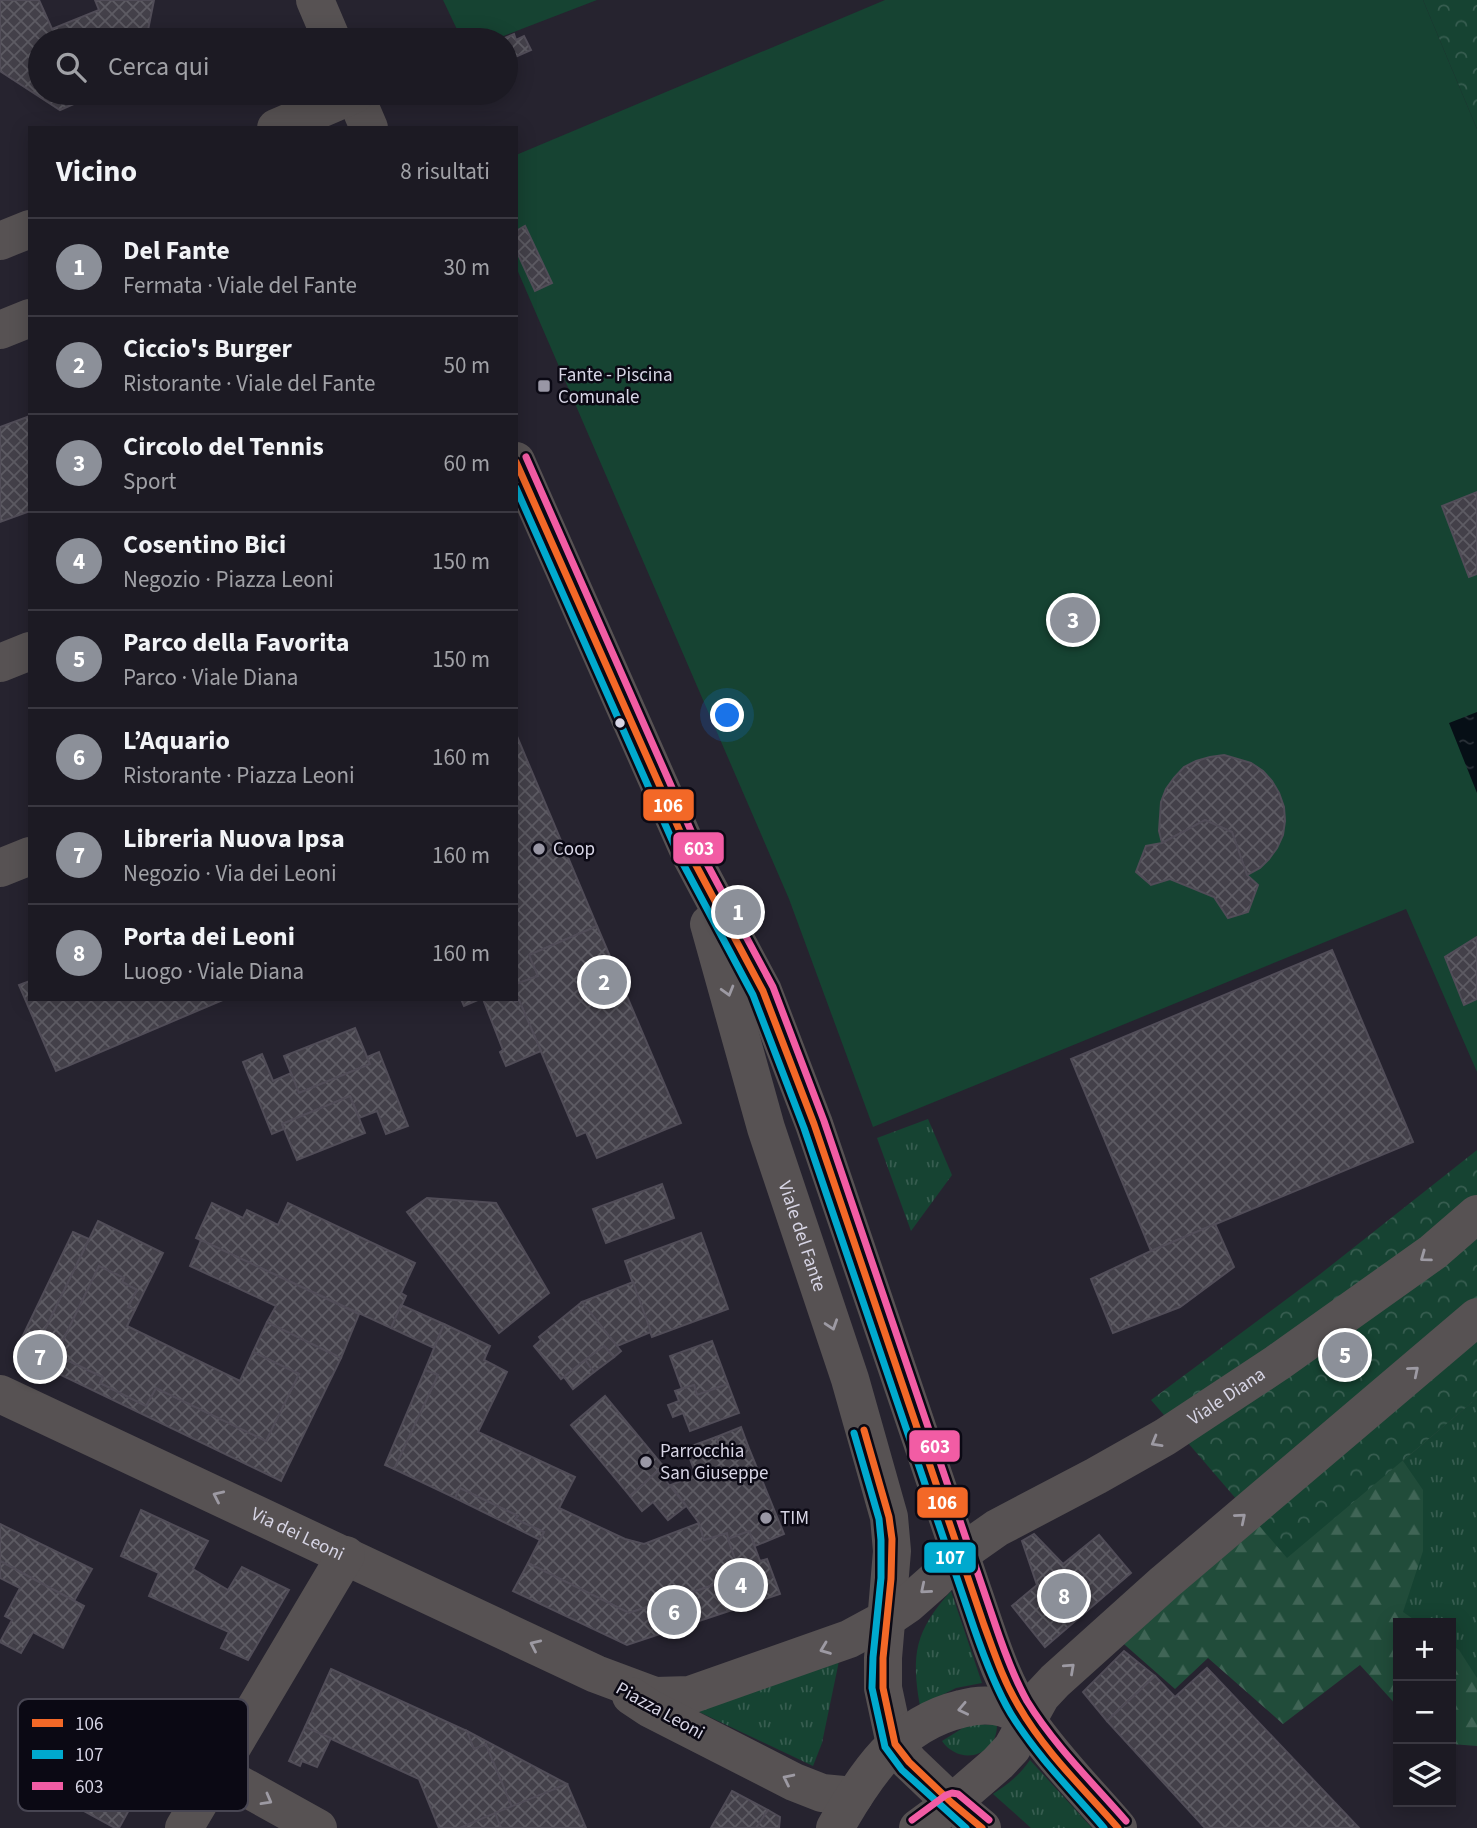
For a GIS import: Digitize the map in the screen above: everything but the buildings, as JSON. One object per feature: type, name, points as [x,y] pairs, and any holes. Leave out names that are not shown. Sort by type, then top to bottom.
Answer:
[{"type":"street","points":[[315,0],[327,28]]},
{"type":"street","points":[[283,126],[359,105]]},
{"type":"street","points":[[0,241],[28,230]]},
{"type":"street","points":[[0,330],[28,319]]},
{"type":"street","name":"Viale del Fante","points":[[518,466],[690,854],[768,1003],[814,1124],[994,1651],[1015,1700],[1027,1720],[1118,1828]]},
{"type":"street","points":[[0,663],[28,652]]},
{"type":"street","name":"Viale del Fante","points":[[690,854],[766,1128],[850,1379],[889,1517],[892,1552],[883,1688]]},
{"type":"street","points":[[0,868],[28,857]]},
{"type":"street","name":"Viale Diana","points":[[886,1619],[934,1581],[960,1554],[997,1528],[1165,1437],[1255,1378],[1433,1252],[1477,1214]]},
{"type":"street","points":[[918,1828],[998,1763],[1012,1748],[1041,1696],[1065,1672],[1175,1574],[1477,1317]]},
{"type":"street","name":"Via dei Leoni","points":[[0,1394],[596,1674]]},
{"type":"street","points":[[248,1720],[346,1555]]},
{"type":"street","name":"Piazza Leoni","points":[[596,1674],[655,1696],[690,1695],[827,1648],[886,1619]]},
{"type":"street","name":"Piazza Leoni","points":[[596,1674],[649,1708],[794,1782],[822,1793],[854,1796]]},
{"type":"street","points":[[883,1688],[902,1753],[952,1803],[982,1828]]},
{"type":"street","points":[[854,1796],[869,1752],[883,1688]]},
{"type":"street","points":[[835,1828],[879,1762],[902,1753],[914,1728],[932,1718],[978,1706],[1002,1707],[1027,1720]]},
{"type":"street","points":[[902,1753],[922,1769],[952,1774],[998,1763]]},
{"type":"street","points":[[248,1789],[318,1828]]},
{"type":"street","points":[[184,1828],[194,1811]]},
{"type":"green space","points":[[443,0],[597,0],[518,30],[518,28],[456,28]]},
{"type":"green space","points":[[885,0],[1423,0],[1477,129],[1477,1072],[1406,909],[873,1127],[789,899],[518,272],[518,154]]},
{"type":"green space","points":[[1423,0],[1477,0],[1477,129]]},
{"type":"green space","points":[[928,1119],[952,1175],[911,1231],[877,1138]]},
{"type":"green space","points":[[1477,1150],[1477,1398],[1287,1558],[1151,1400],[1319,1275]]},
{"type":"green space","points":[[1477,1335],[1477,1398],[1403,1461],[1423,1490],[1423,1551],[1403,1612],[1412,1618],[1393,1618],[1393,1701],[1360,1665],[1283,1724],[1208,1658],[1175,1689],[1117,1638]]},
{"type":"green space","points":[[1477,1398],[1477,1692],[1456,1677],[1456,1618],[1393,1618],[1393,1620],[1287,1559]]},
{"type":"green space","points":[[951,1591],[982,1683],[956,1688],[920,1706],[916,1672],[919,1644],[930,1619]]},
{"type":"green space","points":[[1456,1648],[1477,1678],[1477,1746],[1456,1744]]},
{"type":"green space","points":[[839,1661],[822,1743],[813,1766],[695,1710]]},
{"type":"green space","points":[[997,1725],[991,1745],[984,1751],[958,1754],[942,1741],[966,1726]]},
{"type":"green space","points":[[1030,1760],[1092,1828],[1031,1828],[993,1794],[1013,1779]]},
{"type":"water","points":[[1477,712],[1477,793],[1449,723]]},
{"type":"transit line","name":"603","points":[[526,457],[699,849],[773,987],[824,1121],[1013,1672],[1027,1701],[1049,1733],[1126,1821]]},
{"type":"transit line","name":"106","points":[[518,467],[690,854],[763,991],[814,1124],[1003,1676],[1028,1722],[1040,1738],[1118,1828]]},
{"type":"transit line","name":"107","points":[[518,493],[680,858],[753,995],[804,1128],[995,1683],[1011,1714],[1032,1744],[1104,1828]]},
{"type":"transit line","name":"106","points":[[864,1430],[889,1517],[892,1539],[883,1688],[895,1744],[909,1762],[982,1828]]},
{"type":"transit line","name":"107","points":[[854,1433],[879,1519],[881,1578],[872,1688],[885,1747],[902,1770],[966,1828]]},
{"type":"transit line","name":"603","points":[[912,1820],[952,1793],[958,1794],[989,1820]]},
{"type":"place","name":"Fante - Piscina Comunale","points":[[544,386]]},
{"type":"place","name":"Circolo del Tennis","points":[[1073,620]]},
{"type":"place","name":"Coop","points":[[539,849]]},
{"type":"place","name":"Del Fante","points":[[738,912]]},
{"type":"place","name":"Ciccio's Burger","points":[[604,982]]},
{"type":"place","name":"Parco della Favorita","points":[[1345,1355]]},
{"type":"place","name":"Libreria Nuova Ipsa","points":[[40,1357]]},
{"type":"place","name":"Parrocchia San Giuseppe","points":[[646,1462]]},
{"type":"place","name":"TIM","points":[[766,1518]]},
{"type":"place","name":"Cosentino Bici","points":[[741,1585]]},
{"type":"place","name":"Porta dei Leoni","points":[[1064,1596]]},
{"type":"place","name":"L’Aquario","points":[[674,1612]]}]
